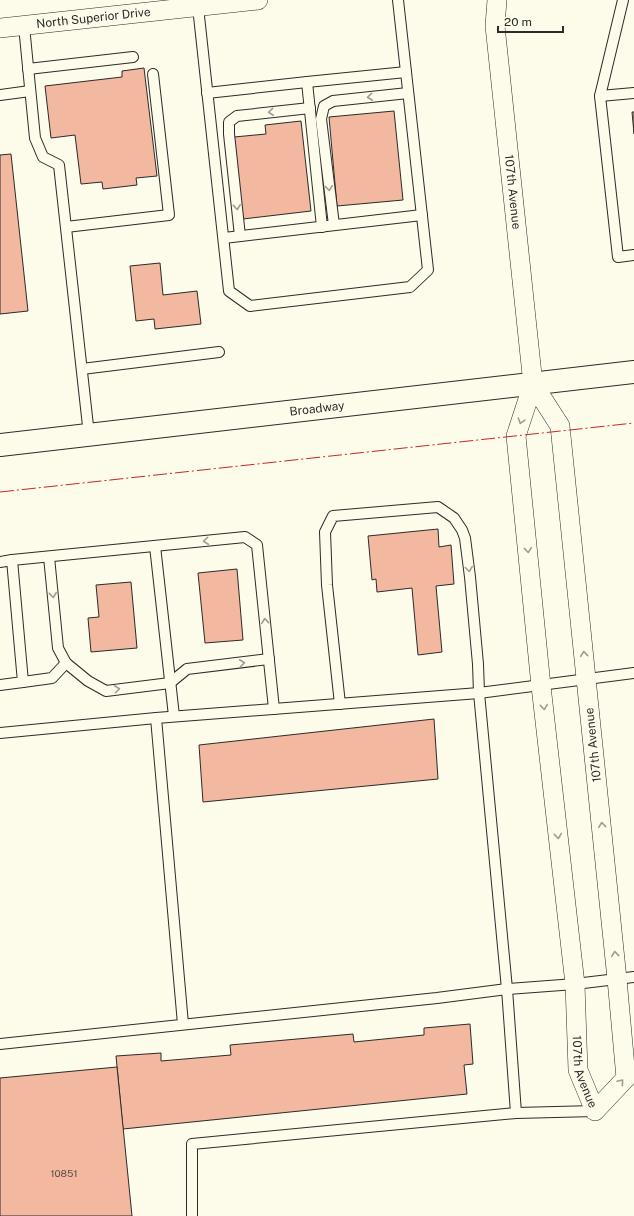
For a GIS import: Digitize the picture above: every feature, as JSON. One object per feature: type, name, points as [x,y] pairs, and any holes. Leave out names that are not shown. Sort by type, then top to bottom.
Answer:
[{"type":"main road","name":"Broadway","points":[[0,445],[634,372]]},
{"type":"street","name":"North Superior Drive","points":[[0,28],[258,0]]},
{"type":"street","name":"107th Avenue","points":[[497,0],[495,26],[533,384],[516,436],[541,686],[575,984],[578,1070],[595,1111],[626,1078],[626,978],[587,680],[560,426],[533,384]]},
{"type":"lane","points":[[198,7],[229,291],[250,306],[410,287],[428,270],[398,0]]},
{"type":"lane","points":[[623,0],[600,96],[618,257],[634,255]]},
{"type":"lane","points":[[24,26],[35,138],[43,157],[59,165],[89,435]]},
{"type":"lane","points":[[28,69],[133,57]]},
{"type":"lane","points":[[207,93],[406,72]]},
{"type":"lane","points":[[66,227],[169,215],[152,74]]},
{"type":"lane","points":[[307,82],[322,227]]},
{"type":"lane","points":[[0,95],[30,91]]},
{"type":"lane","points":[[600,96],[634,93]]},
{"type":"lane","points":[[334,225],[321,119],[324,106],[333,101],[408,94]]},
{"type":"lane","points":[[240,236],[228,122],[237,116],[310,108]]},
{"type":"lane","points":[[224,238],[422,215]]},
{"type":"lane","points":[[82,369],[219,352]]},
{"type":"lane","points":[[340,704],[327,577],[325,532],[333,516],[438,507],[454,518],[462,530],[465,538],[470,577],[478,664],[479,694],[507,989],[516,1113]]},
{"type":"lane","points":[[0,562],[245,537],[257,545],[274,709]]},
{"type":"lane","points":[[155,546],[174,716]]},
{"type":"lane","points":[[49,556],[58,648],[66,663],[88,681],[106,691],[170,683],[187,669],[269,659]]},
{"type":"lane","points":[[12,560],[23,682]]},
{"type":"lane","points":[[0,685],[52,678],[66,663]]},
{"type":"lane","points":[[0,733],[174,716],[479,694],[634,673]]},
{"type":"lane","points":[[156,718],[183,1024]]},
{"type":"lane","points":[[0,1044],[437,998],[507,989],[575,984],[626,978]]},
{"type":"lane","points":[[192,1216],[192,1144],[516,1113],[595,1111]]},
{"type":"building","points":[[144,68],[157,176],[136,178],[137,185],[103,189],[102,182],[81,184],[75,135],[51,138],[45,86],[122,77],[122,71]]},
{"type":"building","points":[[394,111],[403,200],[337,206],[329,117]]},
{"type":"building","points":[[632,112],[634,112],[634,134]]},
{"type":"building","points":[[301,121],[311,211],[243,219],[234,137],[266,134],[265,125]]},
{"type":"building","points":[[11,154],[28,311],[0,314],[0,155]]},
{"type":"building","points":[[160,263],[163,295],[197,291],[201,324],[155,329],[154,319],[136,321],[130,266]]},
{"type":"building","points":[[438,529],[439,547],[451,545],[454,584],[436,586],[442,652],[418,655],[412,588],[377,592],[376,579],[372,580],[368,536]]},
{"type":"building","points":[[237,569],[243,640],[205,643],[198,573]]},
{"type":"building","points":[[131,582],[137,648],[91,652],[88,618],[99,617],[96,585]]},
{"type":"building","points":[[434,719],[438,779],[203,802],[199,745]]},
{"type":"building","points":[[470,1024],[473,1064],[464,1065],[467,1094],[123,1129],[116,1056],[161,1053],[161,1061],[231,1055],[230,1045],[353,1034],[354,1042],[424,1035],[424,1028]]},
{"type":"building","points":[[117,1067],[132,1216],[0,1216],[0,1078]]},
{"type":"power","points":[[0,492],[634,423]]}]
